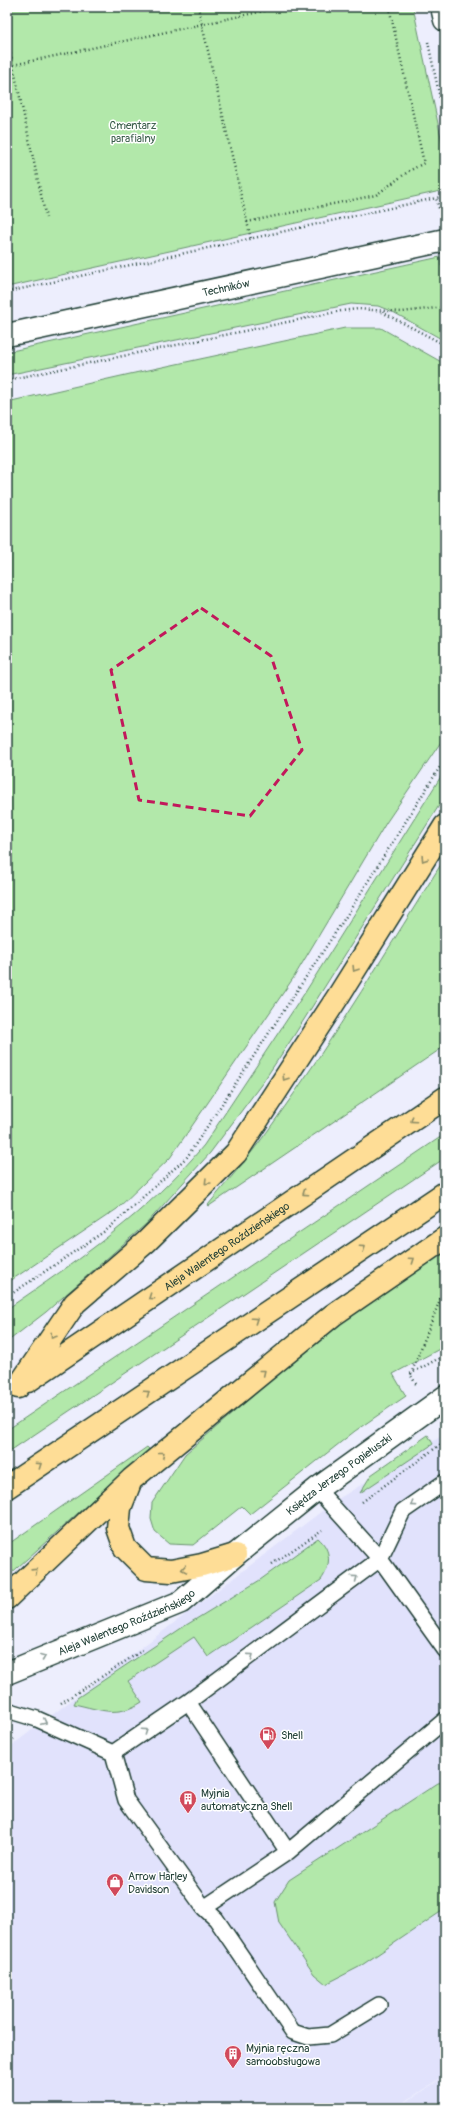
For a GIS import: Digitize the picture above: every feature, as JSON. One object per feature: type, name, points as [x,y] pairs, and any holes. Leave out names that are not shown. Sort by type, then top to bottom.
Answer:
[{"type":"highway","points":[[12,1391],[75,1303],[146,1242],[236,1153],[340,995],[445,826]]},
{"type":"highway","name":"Aleja Walentego Roździeńskiego","points":[[12,1391],[445,1098]]},
{"type":"highway","points":[[7,1487],[445,1192]]},
{"type":"highway","points":[[7,1598],[132,1479],[332,1315],[445,1238]]},
{"type":"highway","points":[[132,1479],[120,1508],[118,1528],[125,1548],[146,1569],[171,1571],[202,1565],[235,1555]]},
{"type":"street","points":[[442,7],[445,20]]},
{"type":"street","name":"Techników","points":[[7,335],[445,240]]},
{"type":"street","name":"Księdza Jerzego Popiełuszki","points":[[235,1555],[317,1489],[445,1397]]},
{"type":"street","name":"Aleja Walentego Roździeńskiego","points":[[7,1673],[181,1602],[235,1555]]},
{"type":"lane","points":[[113,1753],[188,1702],[380,1559],[403,1511],[445,1482]]},
{"type":"lane","points":[[317,1489],[380,1559],[445,1650]]},
{"type":"lane","points":[[188,1702],[288,1852]]},
{"type":"lane","points":[[7,1710],[37,1719],[113,1753]]},
{"type":"lane","points":[[204,1908],[288,1852],[445,1720]]},
{"type":"lane","points":[[113,1753],[126,1800],[204,1908],[216,1919],[293,2032],[308,2037],[330,2035],[379,2005]]},
{"type":"path","points":[[198,7],[251,239]]},
{"type":"path","points":[[13,65],[282,7]]},
{"type":"path","points":[[247,222],[376,195],[409,171],[424,163],[389,7]]},
{"type":"path","points":[[7,38],[46,218]]},
{"type":"path","points":[[427,38],[445,122]]},
{"type":"path","points":[[7,292],[436,198]]},
{"type":"path","points":[[7,380],[340,311],[358,309],[402,312],[445,307]]},
{"type":"path","points":[[380,311],[445,345]]},
{"type":"path","points":[[7,1297],[108,1229],[187,1157],[345,918],[445,759]]},
{"type":"path","points":[[410,1374],[445,1287]]},
{"type":"highlighted area","points":[[201,608],[271,656],[302,750],[250,816],[139,800],[111,670]]},
{"type":"shaded area","points":[[445,1434],[445,2075],[395,2108],[7,2108],[7,1749],[338,1499]]},
{"type":"shaded area","points":[[445,2076],[445,2108],[397,2108]]},
{"type":"green space","name":"Cmentarz parafialny","points":[[7,7],[413,7],[445,156],[445,190],[7,287]]},
{"type":"green space","points":[[440,257],[441,266],[445,268],[445,341],[393,312],[378,306],[351,304],[7,375],[7,352]]},
{"type":"green space","points":[[345,328],[381,328],[445,364],[445,736],[386,823],[294,977],[170,1158],[117,1209],[7,1283],[7,402]]},
{"type":"green space","points":[[445,770],[445,796],[293,1037],[263,1082],[210,1153],[146,1224],[46,1312],[7,1342],[7,1309],[112,1234],[160,1192],[204,1145],[306,991]]},
{"type":"green space","points":[[445,858],[445,1046],[209,1206],[208,1205],[266,1133],[297,1090],[361,992]]},
{"type":"green space","points":[[445,1134],[445,1158],[7,1453],[7,1430]]},
{"type":"green space","points":[[445,1250],[445,1346],[393,1374],[406,1396],[355,1431],[250,1514],[242,1506],[193,1545],[169,1544],[155,1532],[151,1519],[152,1503],[185,1454],[331,1329]]},
{"type":"green space","points":[[428,1435],[433,1444],[360,1493],[371,1475]]},
{"type":"green space","points":[[147,1447],[149,1449],[7,1577],[7,1545]]},
{"type":"green space","points":[[318,1538],[323,1543],[328,1553],[327,1569],[321,1580],[208,1657],[194,1637],[128,1681],[142,1702],[125,1710],[117,1711],[101,1710],[74,1704],[77,1698],[183,1627],[260,1580]]},
{"type":"green space","points":[[445,1782],[445,1909],[359,1967],[326,1984],[314,1974],[279,1923],[275,1902],[289,1880],[438,1783]]},
{"type":"place","name":"Shell","points":[[268,1750]]},
{"type":"place","name":"Myjnia automatyczna Shell","points":[[188,1814]]},
{"type":"place","name":"Arrow Harley Davidson","points":[[115,1897]]},
{"type":"place","name":"Myjnia ręczna samoobsługowa","points":[[233,2069]]}]
